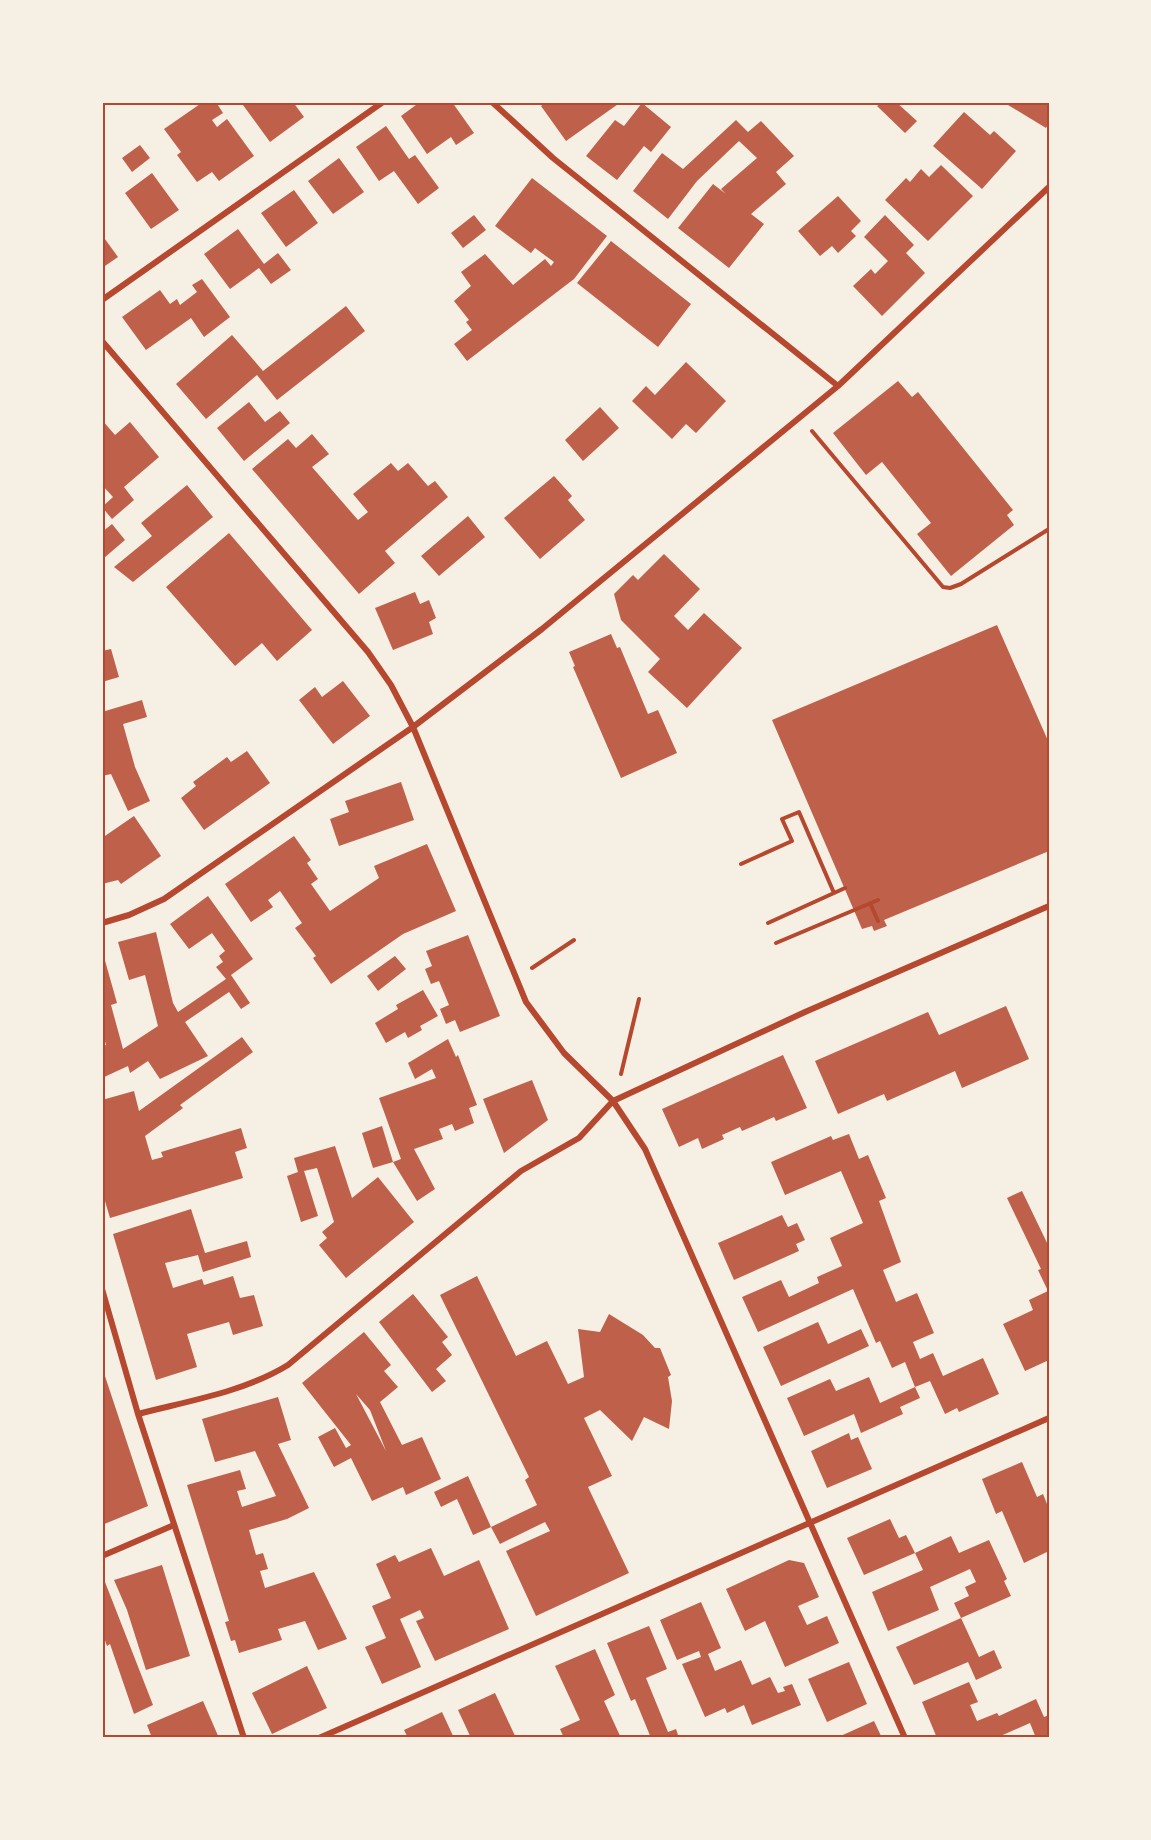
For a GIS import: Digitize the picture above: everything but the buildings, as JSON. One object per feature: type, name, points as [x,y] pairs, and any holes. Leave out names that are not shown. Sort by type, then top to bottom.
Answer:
[{"type":"street","points":[[102,300],[383,102]]},
{"type":"street","points":[[492,102],[553,158],[838,386]]},
{"type":"street","points":[[102,923],[138,912],[164,899],[412,727],[542,629],[838,386],[1049,187]]},
{"type":"street","points":[[102,341],[368,652],[391,685],[412,727],[526,1002],[564,1053],[613,1101],[645,1149],[905,1738]]},
{"type":"street","points":[[138,1414],[249,1384],[268,1377],[288,1365],[521,1171],[579,1138],[613,1101],[805,1012],[1049,906]]},
{"type":"street","points":[[102,1289],[138,1414],[244,1738]]},
{"type":"street","points":[[320,1738],[812,1524],[1049,1418]]},
{"type":"street","points":[[102,1556],[174,1525]]},
{"type":"path","points":[[800,417],[943,587],[950,588],[961,584],[1049,529]]},
{"type":"path","points":[[741,864],[792,841],[782,819],[799,812],[834,893]]},
{"type":"path","points":[[768,923],[845,888]]},
{"type":"path","points":[[776,943],[878,900]]},
{"type":"path","points":[[870,903],[878,921]]},
{"type":"path","points":[[516,978],[574,940]]},
{"type":"path","points":[[613,1101],[627,1054],[639,999]]}]
